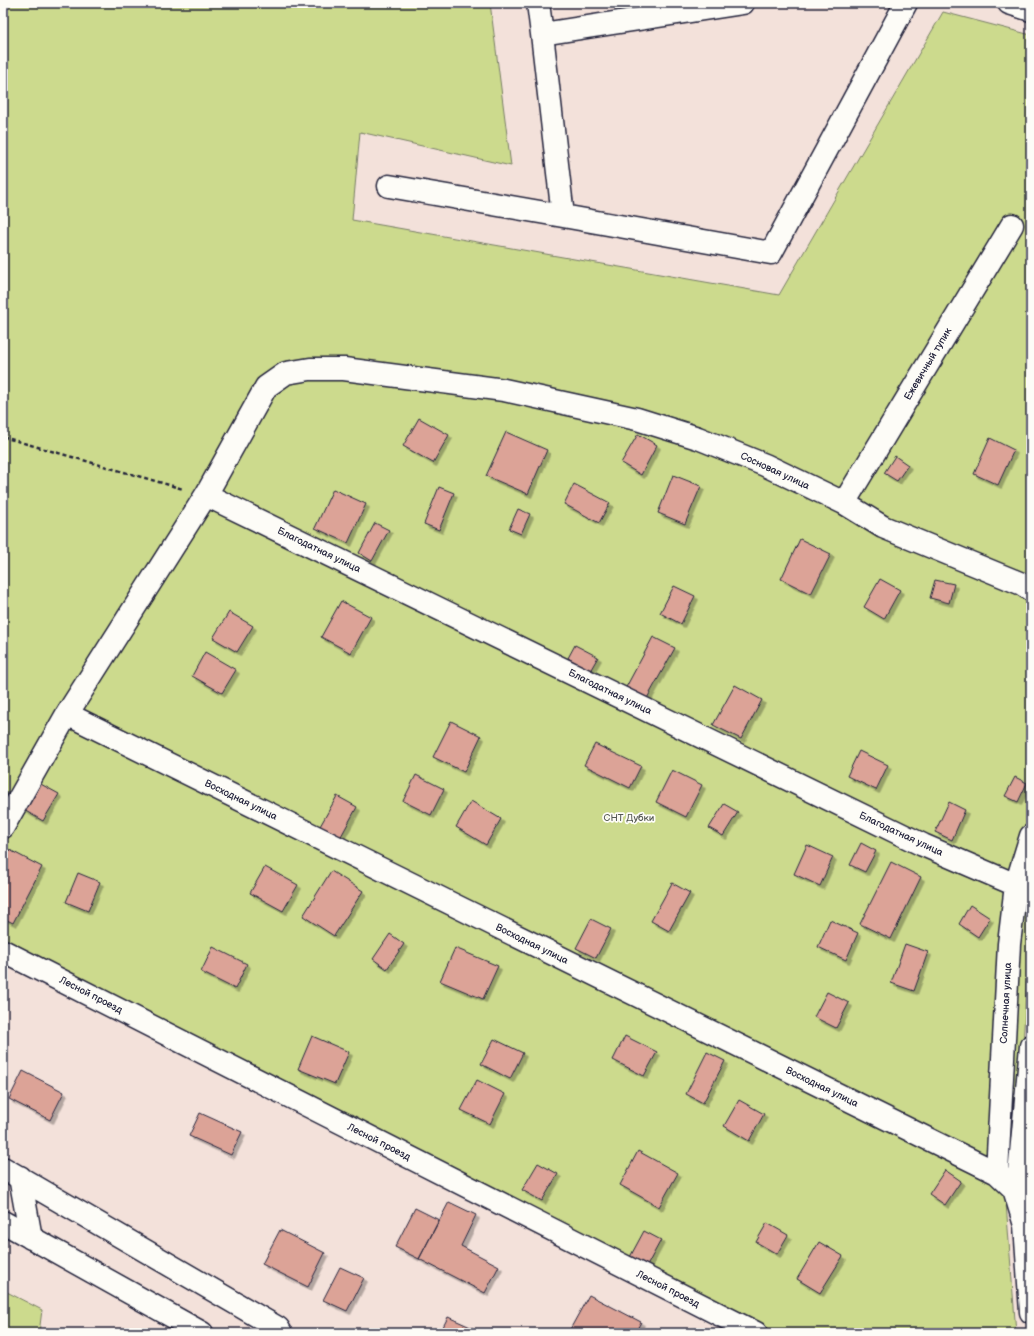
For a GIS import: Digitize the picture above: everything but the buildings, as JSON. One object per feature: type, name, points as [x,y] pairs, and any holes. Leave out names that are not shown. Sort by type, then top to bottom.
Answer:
[{"type":"street","points":[[538,3],[563,216]]},
{"type":"street","points":[[542,34],[743,3]]},
{"type":"street","points":[[389,186],[771,253],[906,3]]},
{"type":"street","points":[[1009,3],[1031,10]]},
{"type":"street","name":"Ежевичный тупик","points":[[844,504],[1012,225]]},
{"type":"street","name":"Сосновая улица","points":[[3,827],[67,714],[206,495],[266,387],[286,373],[310,369],[344,369],[504,390],[637,419],[698,438],[765,465],[844,504],[883,527],[1022,584],[1031,590]]},
{"type":"street","name":"Благодатная улица","points":[[206,495],[923,845],[1016,885]]},
{"type":"street","name":"Восходная улица","points":[[67,714],[996,1173],[1014,1188],[1017,1197]]},
{"type":"street","name":"Солнечная улица","points":[[996,1173],[1009,944],[1016,885],[1031,836]]},
{"type":"street","name":"Лесной проезд","points":[[3,951],[756,1333]]},
{"type":"street","points":[[1031,1046],[1017,1197],[1025,1225],[1031,1312]]},
{"type":"street","points":[[12,1173],[31,1238]]},
{"type":"street","points":[[12,1173],[278,1328],[282,1333]]},
{"type":"street","points":[[3,1222],[202,1333]]},
{"type":"path","points":[[3,437],[206,495]]},
{"type":"green space","name":"СНТ Дубки","points":[[3,3],[490,3],[511,166],[360,132],[352,220],[779,295],[943,12],[1031,35],[1031,900],[1017,1155],[1029,1167],[1029,1197],[1006,1203],[1016,1333],[756,1333],[3,951]]},
{"type":"green space","points":[[3,1290],[42,1310],[39,1333],[3,1333]]}]
